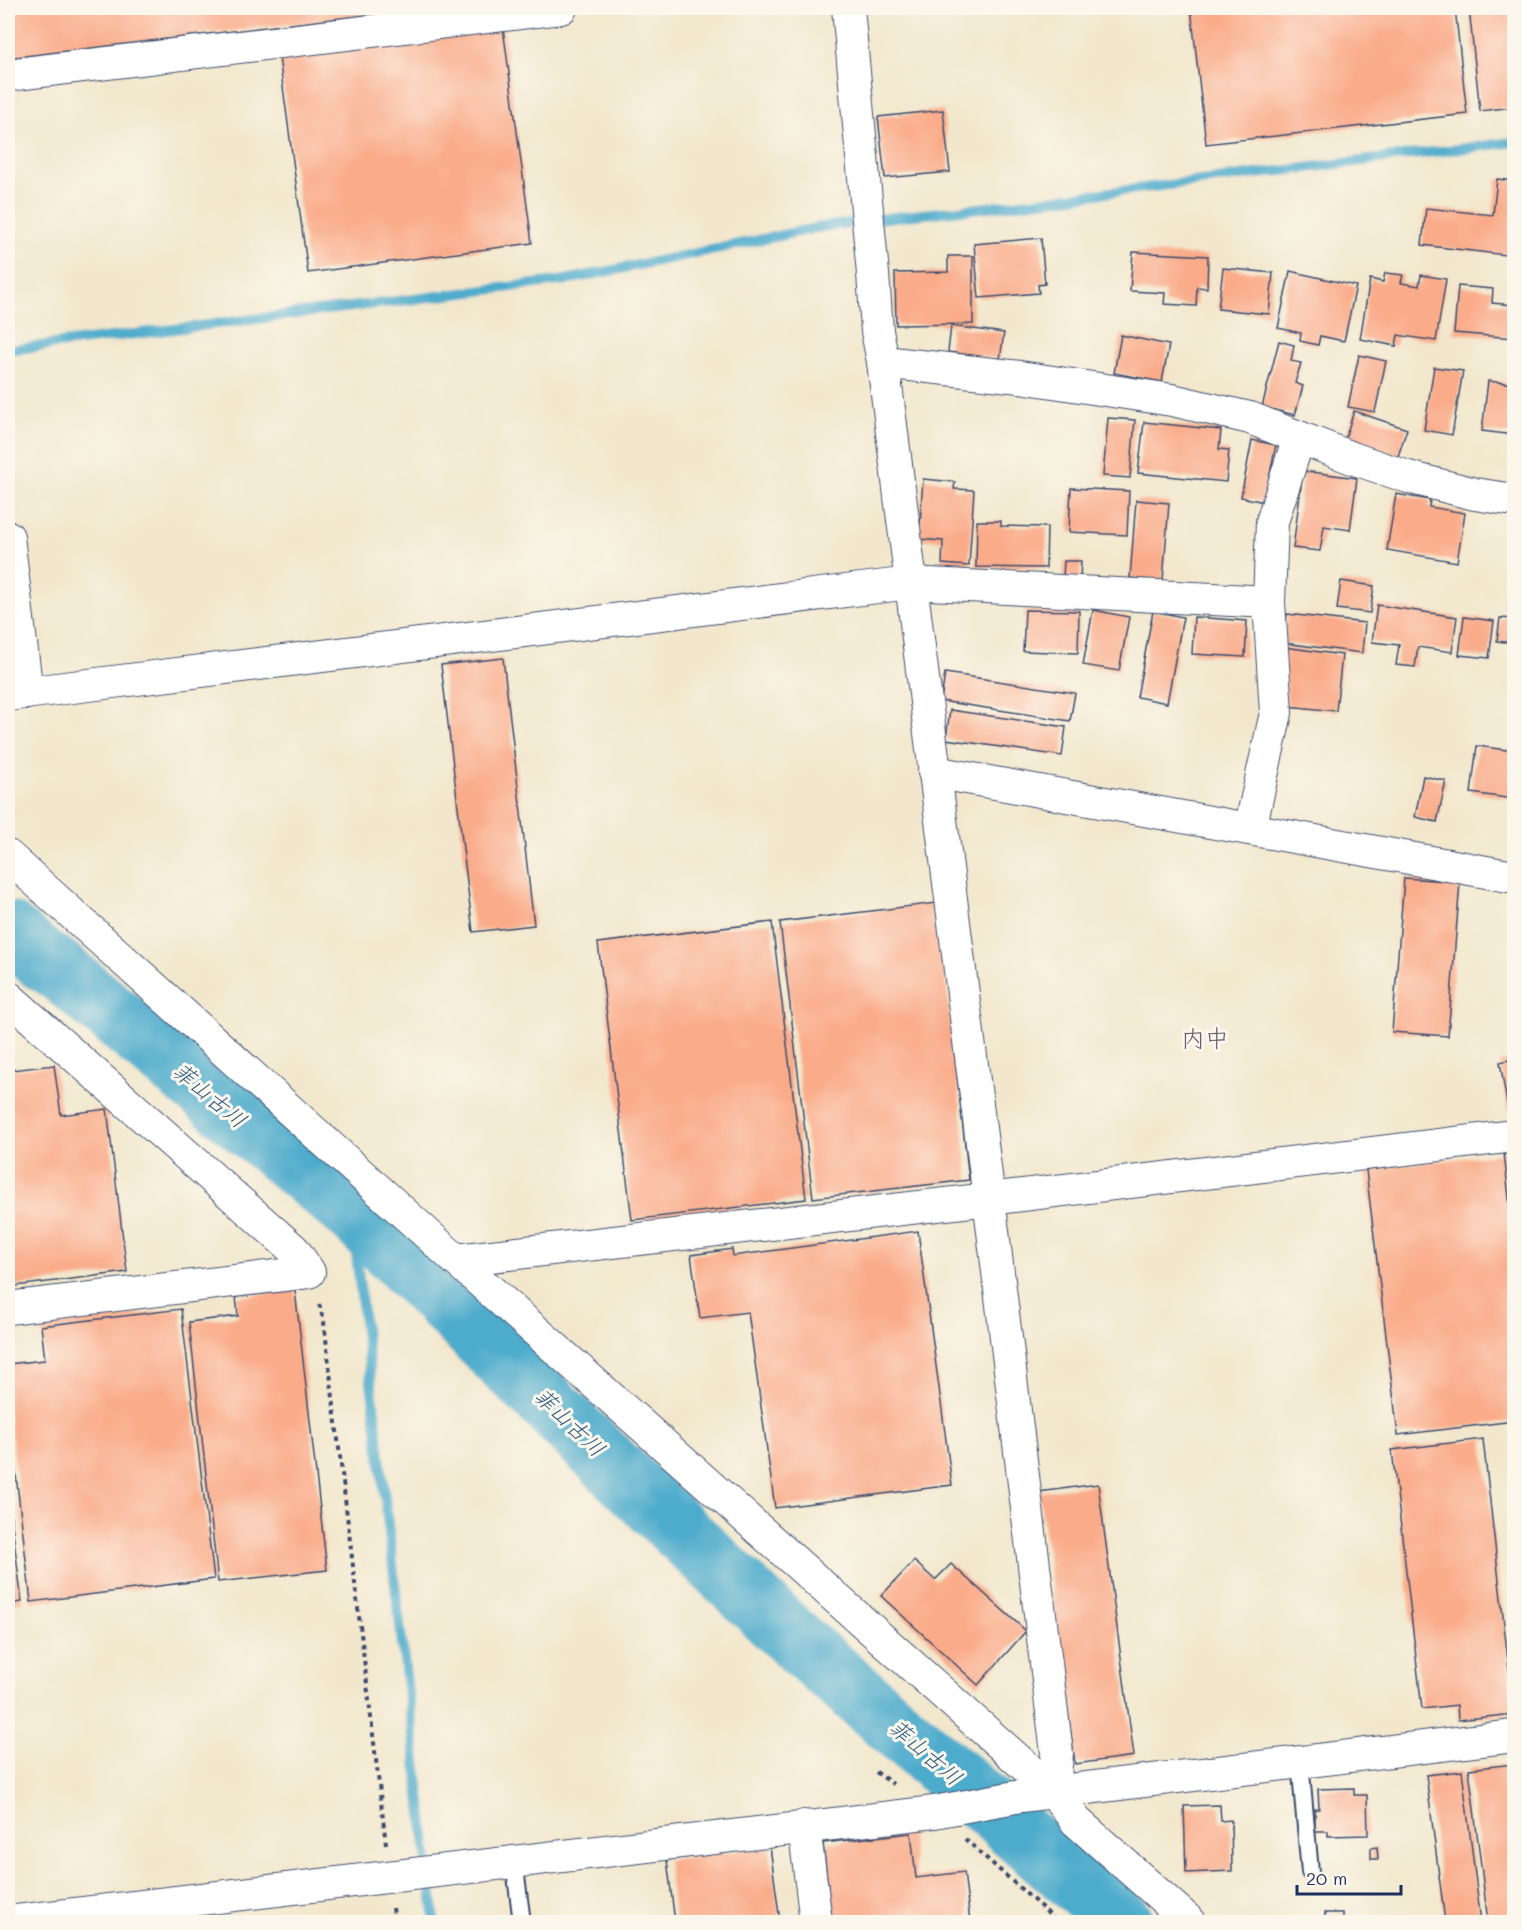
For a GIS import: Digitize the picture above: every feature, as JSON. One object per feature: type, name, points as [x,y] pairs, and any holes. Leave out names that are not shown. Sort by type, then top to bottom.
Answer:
[{"type":"street","points":[[8,75],[561,8]]},
{"type":"street","points":[[848,8],[877,332],[883,362],[989,1199],[1057,1754],[1054,1792]]},
{"type":"street","points":[[883,362],[1020,377],[1172,400],[1250,418],[1408,477],[1475,494],[1515,500]]},
{"type":"street","points":[[1250,829],[1276,712],[1269,602],[1272,522],[1299,437]]},
{"type":"street","points":[[8,537],[17,694],[910,583],[1269,602]]},
{"type":"street","points":[[934,772],[1515,877]]},
{"type":"street","points":[[8,856],[456,1260],[1054,1792],[1076,1821],[1190,1923]]},
{"type":"street","points":[[8,997],[294,1250],[309,1272],[8,1308]]},
{"type":"street","points":[[456,1260],[1515,1136]]},
{"type":"street","points":[[8,1922],[942,1810],[1021,1796],[1515,1736]]},
{"type":"street","points":[[804,1826],[816,1923]]},
{"type":"lane","points":[[1300,1762],[1310,1872]]},
{"type":"lane","points":[[514,1861],[522,1923]]},
{"type":"path","points":[[309,1272],[324,1322],[397,1875]]},
{"type":"path","points":[[942,1810],[1058,1923]]},
{"type":"building","points":[[8,8],[417,8],[417,9],[8,58]]},
{"type":"building","points":[[1191,8],[1455,8],[1467,114],[1206,144]]},
{"type":"building","points":[[1469,8],[1514,8],[1514,107],[1480,111]]},
{"type":"building","points":[[503,28],[532,243],[308,273],[279,57]]},
{"type":"building","points":[[943,110],[950,172],[885,178],[878,117]]},
{"type":"building","points":[[1497,179],[1514,181],[1514,256],[1422,245],[1426,208],[1493,215]]},
{"type":"building","points":[[1041,238],[1045,284],[1038,285],[1039,293],[979,298],[974,244]]},
{"type":"building","points":[[1133,252],[1208,256],[1207,288],[1197,287],[1196,306],[1164,304],[1165,293],[1130,291]]},
{"type":"building","points":[[948,256],[973,256],[973,324],[896,325],[895,273],[948,272]]},
{"type":"building","points":[[1223,268],[1273,273],[1269,314],[1218,309]]},
{"type":"building","points":[[1290,271],[1356,286],[1344,341],[1320,336],[1318,345],[1300,341],[1301,333],[1278,328]]},
{"type":"building","points":[[1385,273],[1403,275],[1401,283],[1419,286],[1421,275],[1446,279],[1436,341],[1398,335],[1396,346],[1360,339],[1370,279],[1383,282]]},
{"type":"building","points":[[1458,286],[1493,289],[1492,303],[1514,305],[1514,338],[1454,333]]},
{"type":"building","points":[[951,326],[1004,333],[1000,359],[948,352]]},
{"type":"building","points":[[1121,335],[1169,345],[1162,382],[1114,373]]},
{"type":"building","points":[[1279,341],[1294,345],[1291,361],[1301,363],[1295,383],[1303,386],[1295,415],[1262,407]]},
{"type":"building","points":[[1359,355],[1386,361],[1375,412],[1348,407]]},
{"type":"building","points":[[1434,367],[1463,371],[1452,435],[1424,430]]},
{"type":"building","points":[[1488,381],[1514,384],[1514,435],[1482,431]]},
{"type":"building","points":[[1354,411],[1407,429],[1397,459],[1344,442]]},
{"type":"building","points":[[1108,418],[1135,420],[1130,478],[1103,476]]},
{"type":"building","points":[[1144,422],[1221,430],[1219,449],[1229,450],[1226,482],[1138,473]]},
{"type":"building","points":[[1252,440],[1276,445],[1264,502],[1241,497]]},
{"type":"building","points":[[1303,471],[1357,478],[1350,530],[1324,526],[1320,551],[1293,548]]},
{"type":"building","points":[[923,479],[955,482],[954,489],[974,490],[969,566],[942,564],[943,541],[919,539]]},
{"type":"building","points":[[1071,488],[1129,491],[1127,535],[1069,532]]},
{"type":"building","points":[[1396,494],[1430,500],[1429,507],[1465,513],[1457,562],[1387,550]]},
{"type":"building","points":[[1136,500],[1169,503],[1163,581],[1130,578]]},
{"type":"building","points":[[977,521],[1001,521],[1001,526],[1047,527],[1046,568],[976,567]]},
{"type":"building","points":[[1064,561],[1081,561],[1080,578],[1063,578]]},
{"type":"building","points":[[1514,562],[1514,612],[1508,611]]},
{"type":"building","points":[[1341,581],[1374,586],[1370,613],[1337,609]]},
{"type":"building","points":[[1377,605],[1457,617],[1452,652],[1418,647],[1415,667],[1396,665],[1399,645],[1372,642]]},
{"type":"building","points":[[1025,610],[1079,611],[1078,653],[1023,651]]},
{"type":"building","points":[[1093,610],[1129,617],[1119,671],[1083,665]]},
{"type":"building","points":[[1153,611],[1183,617],[1167,703],[1137,697]]},
{"type":"building","points":[[1287,614],[1365,623],[1362,653],[1284,643]]},
{"type":"building","points":[[1194,617],[1247,621],[1245,657],[1192,654]]},
{"type":"building","points":[[1464,617],[1494,621],[1489,658],[1459,655]]},
{"type":"building","points":[[1500,618],[1514,619],[1514,643],[1497,641]]},
{"type":"building","points":[[1284,647],[1342,655],[1336,711],[1287,706]]},
{"type":"building","points":[[503,658],[534,925],[473,932],[441,665]]},
{"type":"building","points":[[945,673],[1075,693],[1070,721],[941,701]]},
{"type":"building","points":[[950,710],[1066,727],[1062,756],[946,739]]},
{"type":"building","points":[[1477,746],[1514,751],[1514,799],[1471,793]]},
{"type":"building","points":[[1423,776],[1446,781],[1437,822],[1415,817]]},
{"type":"building","points":[[1404,878],[1460,882],[1448,1036],[1392,1032]]},
{"type":"building","points":[[937,903],[969,1180],[813,1198],[780,922]]},
{"type":"building","points":[[772,922],[806,1199],[632,1220],[598,943]]},
{"type":"building","points":[[8,1043],[12,1070],[54,1065],[61,1115],[107,1109],[127,1272],[8,1287]]},
{"type":"building","points":[[1514,1059],[1514,1109],[1508,1110],[1500,1062]]},
{"type":"building","points":[[1504,1153],[1514,1244],[1514,1421],[1398,1435],[1366,1170]]},
{"type":"building","points":[[918,1231],[952,1485],[775,1508],[748,1312],[700,1318],[691,1255],[732,1249],[733,1256]]},
{"type":"building","points":[[295,1290],[327,1570],[218,1582],[189,1322],[238,1316],[236,1297]]},
{"type":"building","points":[[181,1309],[214,1579],[31,1602],[8,1407],[8,1364],[45,1360],[41,1326]]},
{"type":"building","points":[[1483,1439],[1514,1714],[1458,1720],[1457,1705],[1422,1709],[1392,1450]]},
{"type":"building","points":[[1098,1484],[1134,1756],[1075,1764],[1039,1492]]},
{"type":"building","points":[[8,1501],[22,1602],[8,1604]]},
{"type":"building","points":[[914,1561],[935,1580],[951,1564],[1026,1631],[978,1685],[881,1596]]},
{"type":"building","points":[[1514,1764],[1514,1922],[1488,1922],[1469,1769]]},
{"type":"building","points":[[1462,1771],[1481,1922],[1445,1922],[1426,1775]]},
{"type":"building","points":[[1354,1788],[1354,1795],[1367,1795],[1368,1835],[1328,1836],[1328,1831],[1315,1831],[1315,1809],[1319,1809],[1318,1789]]},
{"type":"building","points":[[1220,1805],[1221,1821],[1231,1820],[1232,1871],[1186,1873],[1184,1806]]},
{"type":"building","points":[[911,1833],[916,1878],[964,1872],[970,1922],[832,1922],[823,1843]]},
{"type":"building","points":[[770,1847],[780,1922],[675,1922],[667,1860]]},
{"type":"building","points":[[1377,1847],[1378,1859],[1371,1859],[1371,1848]]},
{"type":"building","points":[[1325,1913],[1343,1913],[1343,1922],[1325,1922]]},
{"type":"waterway","points":[[8,350],[566,280],[816,228],[886,218],[1514,142]]},
{"type":"waterway","name":"菲山古川","points":[[8,932],[42,960],[55,967],[351,1211],[625,1479],[798,1643],[1123,1922]]},
{"type":"waterway","points":[[351,1211],[435,1922]]},
{"type":"district","name":"内中","points":[[1205,1039]]}]
